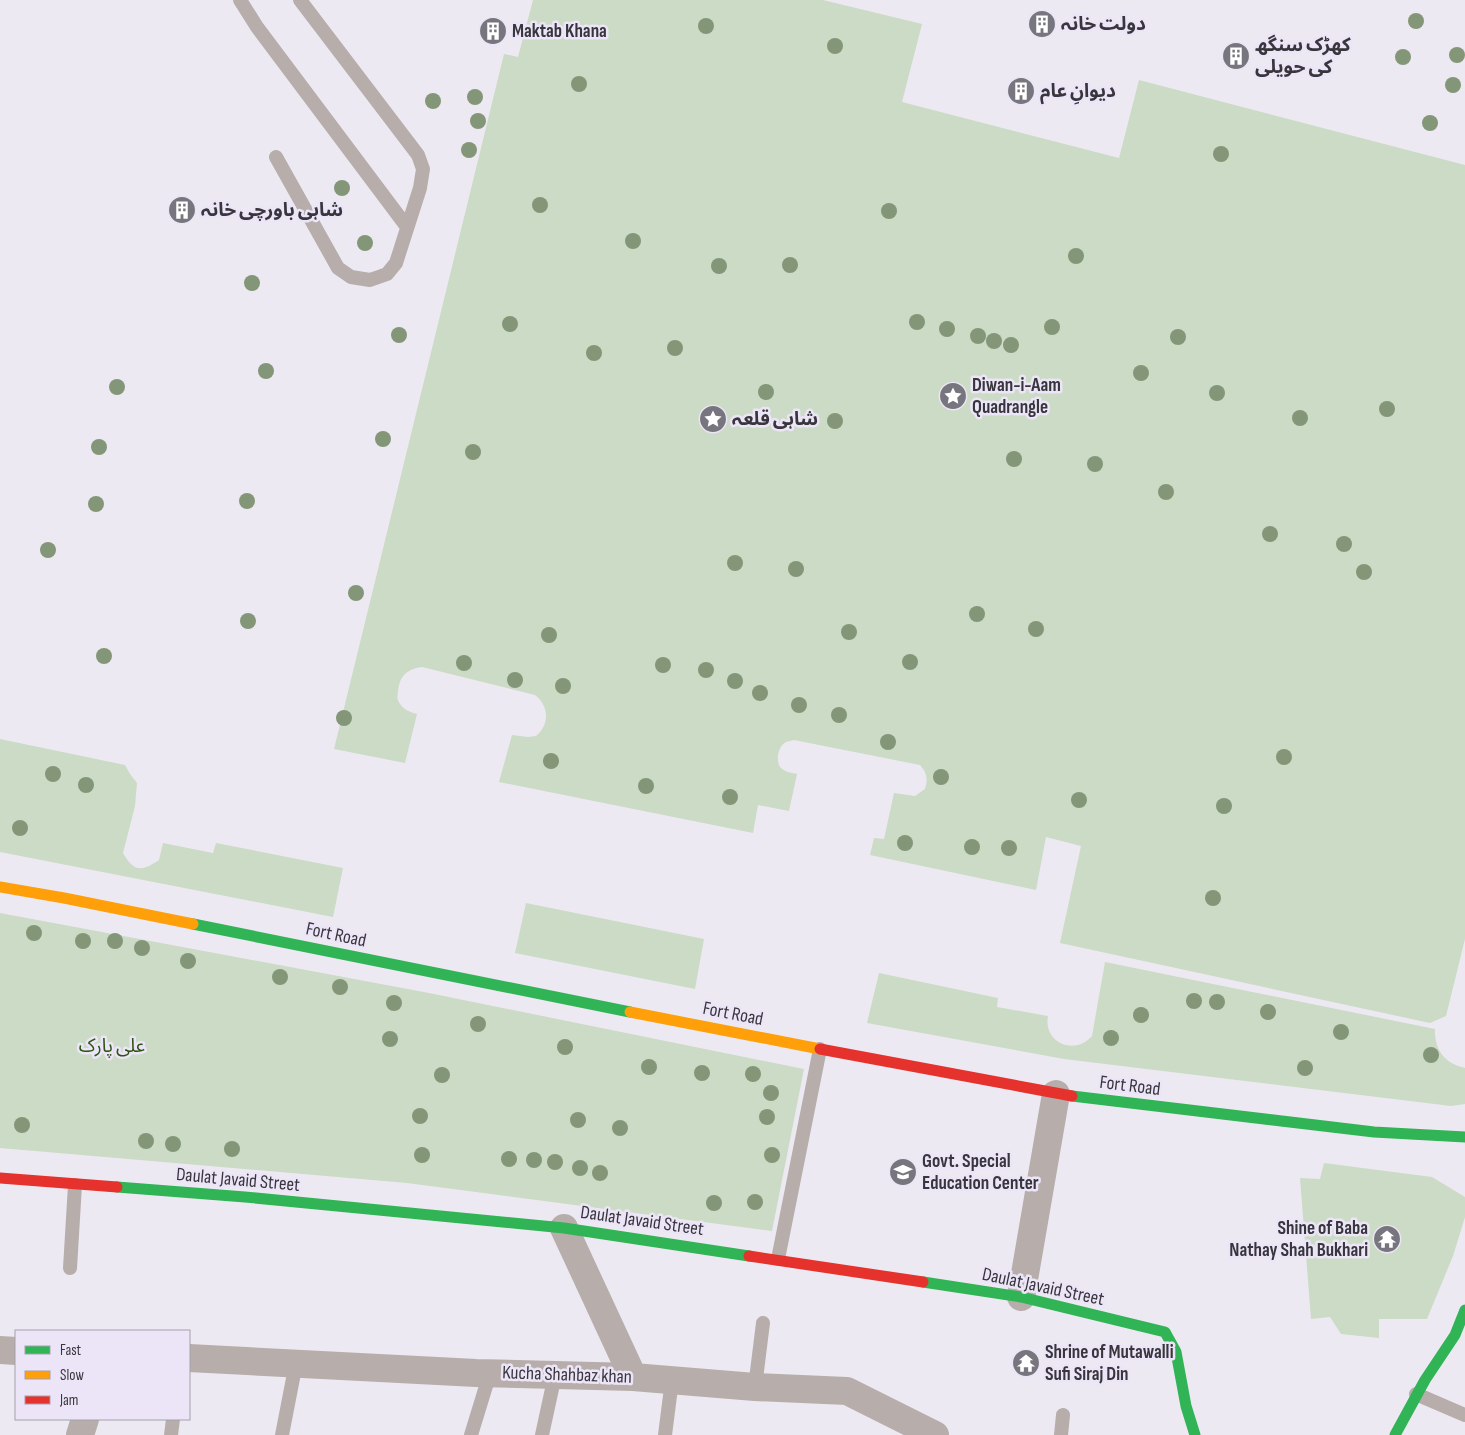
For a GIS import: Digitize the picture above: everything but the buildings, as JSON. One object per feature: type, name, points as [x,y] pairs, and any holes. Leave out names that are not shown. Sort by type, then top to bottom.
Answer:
[{"type":"street","name":"Fort Road","points":[[0,887],[64,898],[506,988],[1056,1094],[1374,1132],[1465,1137]]},
{"type":"street","points":[[1021,1297],[1056,1094]]},
{"type":"street","name":"Daulat Javaid Street","points":[[0,1178],[246,1197],[564,1228],[1021,1297],[1165,1332],[1176,1352],[1186,1406],[1195,1435]]},
{"type":"street","points":[[564,1228],[633,1377]]},
{"type":"street","points":[[1394,1435],[1416,1394],[1460,1336],[1465,1310]]},
{"type":"street","points":[[0,1350],[15,1351]]},
{"type":"street","name":"Kucha Shahbaz khan","points":[[190,1358],[490,1373],[633,1377],[755,1387],[847,1391],[935,1435]]},
{"type":"street","points":[[80,1435],[85,1420]]},
{"type":"lane","points":[[240,0],[257,27],[407,227]]},
{"type":"lane","points":[[276,157],[338,268],[351,277],[370,280],[388,274],[396,263],[420,188],[423,169],[418,155],[300,0]]},
{"type":"lane","points":[[778,1259],[820,1049]]},
{"type":"lane","points":[[70,1268],[75,1185]]},
{"type":"lane","points":[[755,1387],[763,1323]]},
{"type":"lane","points":[[282,1435],[296,1364]]},
{"type":"lane","points":[[471,1435],[490,1373]]},
{"type":"lane","points":[[542,1435],[555,1375]]},
{"type":"lane","points":[[665,1435],[672,1380]]},
{"type":"lane","points":[[1416,1394],[1465,1415]]},
{"type":"lane","points":[[1061,1435],[1063,1415]]},
{"type":"lane","points":[[171,1435],[173,1420]]},
{"type":"green space","points":[[533,0],[823,0],[922,24],[902,102],[1119,158],[1139,80],[1465,165],[1465,939],[1446,1016],[1430,1023],[1060,943],[1081,846],[1046,837],[1036,890],[870,855],[874,838],[884,839],[894,793],[915,796],[925,789],[926,776],[920,765],[794,740],[786,742],[779,750],[779,765],[784,770],[797,774],[789,811],[758,805],[753,833],[499,782],[512,735],[536,736],[544,726],[546,715],[540,699],[535,695],[422,667],[416,668],[404,675],[399,687],[398,701],[400,704],[403,708],[417,714],[405,763],[334,749],[504,54],[518,57]]},
{"type":"green space","points":[[0,739],[125,765],[137,783],[135,806],[123,853],[134,867],[147,867],[159,860],[163,843],[213,853],[216,843],[343,868],[333,917],[0,852]]},
{"type":"green space","points":[[526,903],[704,939],[695,989],[515,953]]},
{"type":"green space","name":"علی پارک","points":[[0,913],[429,993],[804,1069],[772,1231],[407,1183],[0,1148]]},
{"type":"green space","points":[[1105,962],[1435,1029],[1436,1043],[1442,1055],[1452,1063],[1465,1068],[1465,1104],[1451,1106],[1064,1059],[867,1023],[879,973],[998,998],[997,1007],[1048,1016],[1050,1033],[1055,1039],[1069,1046],[1077,1045],[1085,1042],[1092,1036]]},
{"type":"green space","points":[[1324,1163],[1432,1177],[1465,1197],[1465,1217],[1453,1256],[1427,1319],[1379,1319],[1379,1338],[1341,1334],[1330,1317],[1311,1319],[1300,1178],[1320,1179]]},
{"type":"traffic: fast","points":[[193,924],[630,1012]]},
{"type":"traffic: fast","points":[[1072,1096],[1374,1132],[1465,1137]]},
{"type":"traffic: fast","points":[[117,1187],[245,1197],[564,1228],[749,1256]]},
{"type":"traffic: fast","points":[[923,1282],[1021,1297],[1165,1332],[1176,1352],[1186,1406],[1195,1435]]},
{"type":"traffic: fast","points":[[1395,1435],[1425,1380],[1455,1335],[1465,1310]]},
{"type":"traffic: slow","points":[[0,887],[193,924]]},
{"type":"traffic: slow","points":[[630,1012],[820,1049]]},
{"type":"traffic: jam","points":[[820,1049],[1072,1096]]},
{"type":"traffic: jam","points":[[0,1178],[117,1187]]},
{"type":"traffic: jam","points":[[749,1256],[923,1282]]},
{"type":"place","name":"دولت خانہ","points":[[1042,24]]},
{"type":"place","name":"Maktab Khana","points":[[493,31]]},
{"type":"place","name":"کھڑک سنگھ کی حویلی","points":[[1236,56]]},
{"type":"place","name":"دیوانِ عام","points":[[1021,91]]},
{"type":"place","name":"شاہی باورچی خانہ","points":[[182,210]]},
{"type":"place","name":"Diwan-i-Aam Quadrangle","points":[[953,396]]},
{"type":"place","name":"شاہی قلعہ","points":[[713,419]]},
{"type":"place","name":"Govt. Special Education Center","points":[[903,1172]]},
{"type":"place","name":"Shine of Baba Nathay Shah Bukhari","points":[[1387,1239]]},
{"type":"place","name":"Shrine of Mutawalli Sufi Siraj Din","points":[[1026,1363]]}]
